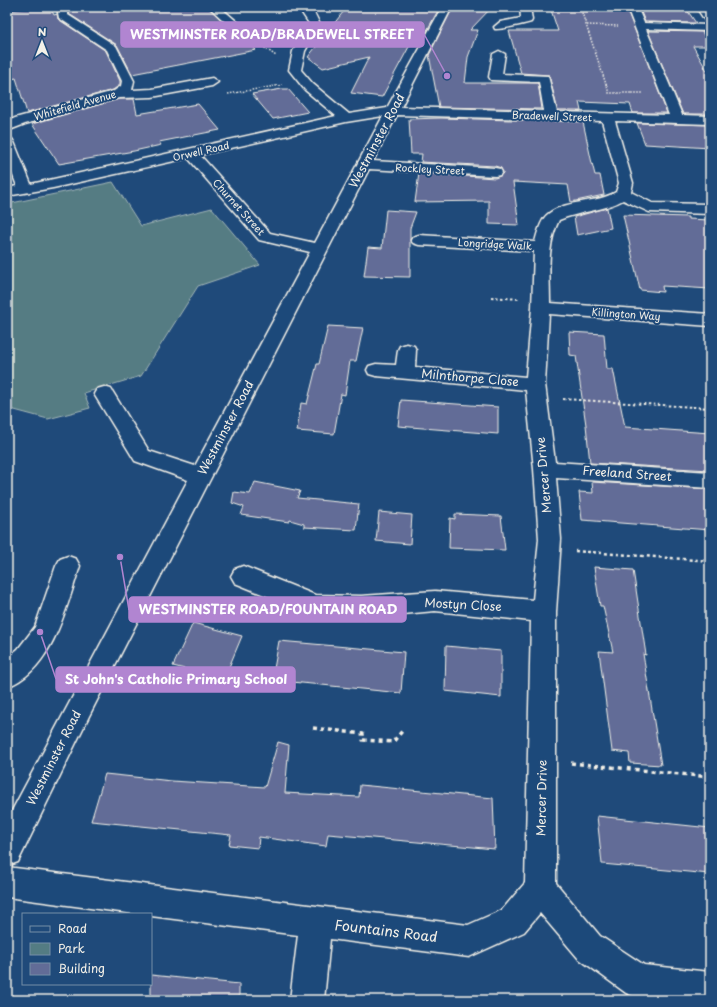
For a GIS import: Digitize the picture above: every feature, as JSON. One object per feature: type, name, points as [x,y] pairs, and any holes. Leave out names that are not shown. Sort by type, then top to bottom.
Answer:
[{"type":"street","name":"Whitefield Avenue","points":[[7,127],[20,121],[118,94],[127,88],[128,81],[112,48],[63,16],[62,7]]},
{"type":"street","points":[[214,7],[246,34]]},
{"type":"street","name":"Westminster Road","points":[[7,850],[319,249],[365,166],[448,7]]},
{"type":"street","points":[[499,27],[504,24],[527,20],[525,7]]},
{"type":"street","points":[[632,7],[677,119]]},
{"type":"street","points":[[701,7],[710,22]]},
{"type":"street","points":[[303,8],[314,20],[314,28],[299,51],[295,70],[304,81],[346,118]]},
{"type":"street","points":[[640,26],[710,28]]},
{"type":"street","points":[[314,28],[430,40]]},
{"type":"street","points":[[231,37],[246,34]]},
{"type":"street","points":[[499,54],[495,78],[544,79],[551,116]]},
{"type":"street","points":[[118,94],[201,90],[212,82]]},
{"type":"street","name":"Bradewell Street","points":[[394,111],[710,120]]},
{"type":"street","name":"Orwell Road","points":[[7,192],[54,184],[346,118],[394,111]]},
{"type":"street","points":[[607,117],[626,183],[623,194],[649,207],[710,209]]},
{"type":"street","points":[[7,142],[25,188]]},
{"type":"street","name":"Churnet Street","points":[[191,154],[265,237],[319,249]]},
{"type":"street","name":"Rockley Street","points":[[365,166],[495,172]]},
{"type":"street","name":"Mercer Drive","points":[[540,890],[544,612],[549,549],[545,468],[536,391],[541,308],[542,246],[545,233],[553,217],[569,210],[611,201],[623,194]]},
{"type":"street","name":"Longridge Walk","points":[[448,241],[449,225]]},
{"type":"street","name":"Longridge Walk","points":[[419,240],[542,246]]},
{"type":"street","name":"Killington Way","points":[[541,308],[710,320]]},
{"type":"street","name":"Milnthorpe Close","points":[[405,373],[407,350]]},
{"type":"street","name":"Milnthorpe Close","points":[[376,370],[536,391]]},
{"type":"street","points":[[104,394],[142,456],[201,476]]},
{"type":"street","name":"Freeland Street","points":[[545,468],[710,480]]},
{"type":"street","points":[[7,675],[27,658],[45,633],[68,566]]},
{"type":"street","name":"Mostyn Close","points":[[243,576],[314,605],[361,607],[436,601],[544,612]]},
{"type":"street","name":"Fountains Road","points":[[7,882],[469,941],[513,921],[540,890]]},
{"type":"street","points":[[540,890],[589,947],[638,982],[702,992]]},
{"type":"street","points":[[307,1000],[316,922]]},
{"type":"path","points":[[580,7],[609,93],[667,94]]},
{"type":"path","points":[[586,25],[640,26]]},
{"type":"path","points":[[246,34],[295,70]]},
{"type":"path","points":[[201,90],[212,96],[263,89],[304,81]]},
{"type":"path","points":[[536,391],[710,408]]},
{"type":"path","points":[[549,549],[710,561]]},
{"type":"path","points":[[709,698],[710,704]]},
{"type":"path","points":[[313,728],[363,734],[363,740],[393,742],[403,730]]},
{"type":"path","points":[[542,760],[710,777]]},
{"type":"green space","points":[[113,182],[141,226],[212,208],[260,265],[198,286],[141,376],[84,393],[90,408],[48,419],[7,408],[7,204]]},
{"type":"building","points":[[36,7],[50,7],[54,15],[57,14],[58,19],[106,51],[120,81],[120,85],[113,90],[27,113],[16,78],[7,80],[7,11]]},
{"type":"building","points":[[101,7],[208,7],[234,32],[224,36],[226,40],[247,39],[256,50],[132,74],[117,45],[69,14],[69,12]]},
{"type":"building","points":[[347,7],[440,7],[425,34],[423,22],[417,34],[333,25]]},
{"type":"building","points":[[453,7],[492,7],[470,30],[478,30],[468,57],[465,83],[538,83],[542,109],[439,107],[429,55]]},
{"type":"building","points":[[550,7],[626,7],[667,113],[633,113],[630,104],[579,102],[581,111],[558,111],[549,75],[521,73],[509,31],[558,31]]},
{"type":"building","points":[[639,7],[687,10],[696,23],[645,22]]},
{"type":"building","points":[[648,31],[702,32],[710,46],[693,46],[710,76],[710,114],[683,114]]},
{"type":"building","points":[[326,34],[411,43],[382,97],[351,93],[369,57],[323,68],[308,57]]},
{"type":"building","points":[[288,89],[308,112],[273,119],[252,94]]},
{"type":"building","points":[[119,99],[134,99],[137,114],[198,104],[220,130],[159,142],[161,145],[134,151],[59,164],[32,124]]},
{"type":"building","points":[[441,118],[583,122],[595,175],[600,175],[604,195],[571,202],[568,185],[513,182],[519,225],[489,224],[489,201],[415,202],[419,173],[495,178],[503,173],[501,168],[495,166],[421,162],[422,154],[411,154],[409,119]]},
{"type":"building","points":[[637,123],[710,125],[710,148],[645,144]]},
{"type":"building","points":[[607,208],[611,228],[577,235],[574,217]]},
{"type":"building","points":[[386,210],[416,212],[410,228],[410,277],[364,276],[368,247],[382,248]]},
{"type":"building","points":[[623,215],[688,217],[688,219],[710,220],[710,289],[662,286],[663,292],[640,290]]},
{"type":"building","points":[[328,326],[363,328],[356,361],[350,361],[345,395],[341,394],[334,434],[297,431],[301,403],[307,404]]},
{"type":"building","points":[[569,332],[604,334],[607,369],[613,369],[625,427],[710,433],[710,470],[590,463],[576,356],[570,355]]},
{"type":"building","points":[[401,400],[498,407],[498,434],[398,426]]},
{"type":"building","points":[[255,482],[300,491],[297,498],[359,504],[356,530],[304,527],[304,524],[290,520],[289,522],[241,515],[244,507],[232,503],[234,492],[250,494]]},
{"type":"building","points":[[592,482],[710,489],[710,530],[582,520],[579,492],[593,493]]},
{"type":"building","points":[[379,512],[412,515],[410,544],[376,541]]},
{"type":"building","points":[[455,514],[501,516],[505,550],[449,548],[450,518],[455,519]]},
{"type":"building","points":[[594,567],[633,570],[646,655],[643,654],[661,765],[630,763],[629,753],[612,751],[599,651],[613,652],[603,606],[600,606]]},
{"type":"building","points":[[193,623],[242,636],[224,679],[173,666]]},
{"type":"building","points":[[279,641],[404,652],[401,693],[272,680]]},
{"type":"building","points":[[446,646],[501,651],[501,697],[445,691]]},
{"type":"building","points":[[278,742],[289,745],[285,793],[359,797],[360,785],[493,798],[495,849],[328,834],[326,846],[259,837],[258,848],[229,845],[231,835],[91,821],[105,774],[172,781],[265,787]]},
{"type":"building","points":[[597,816],[710,828],[710,874],[602,864]]},
{"type":"building","points":[[152,975],[239,984],[239,1000],[151,1000]]},
{"type":"place","name":"WESTMINSTER ROAD/BRADEWELL STREET","points":[[447,76]]},
{"type":"place","name":"WESTMINSTER ROAD/FOUNTAIN ROAD","points":[[120,557]]},
{"type":"place","name":"St John's Catholic Primary School","points":[[40,632]]}]
